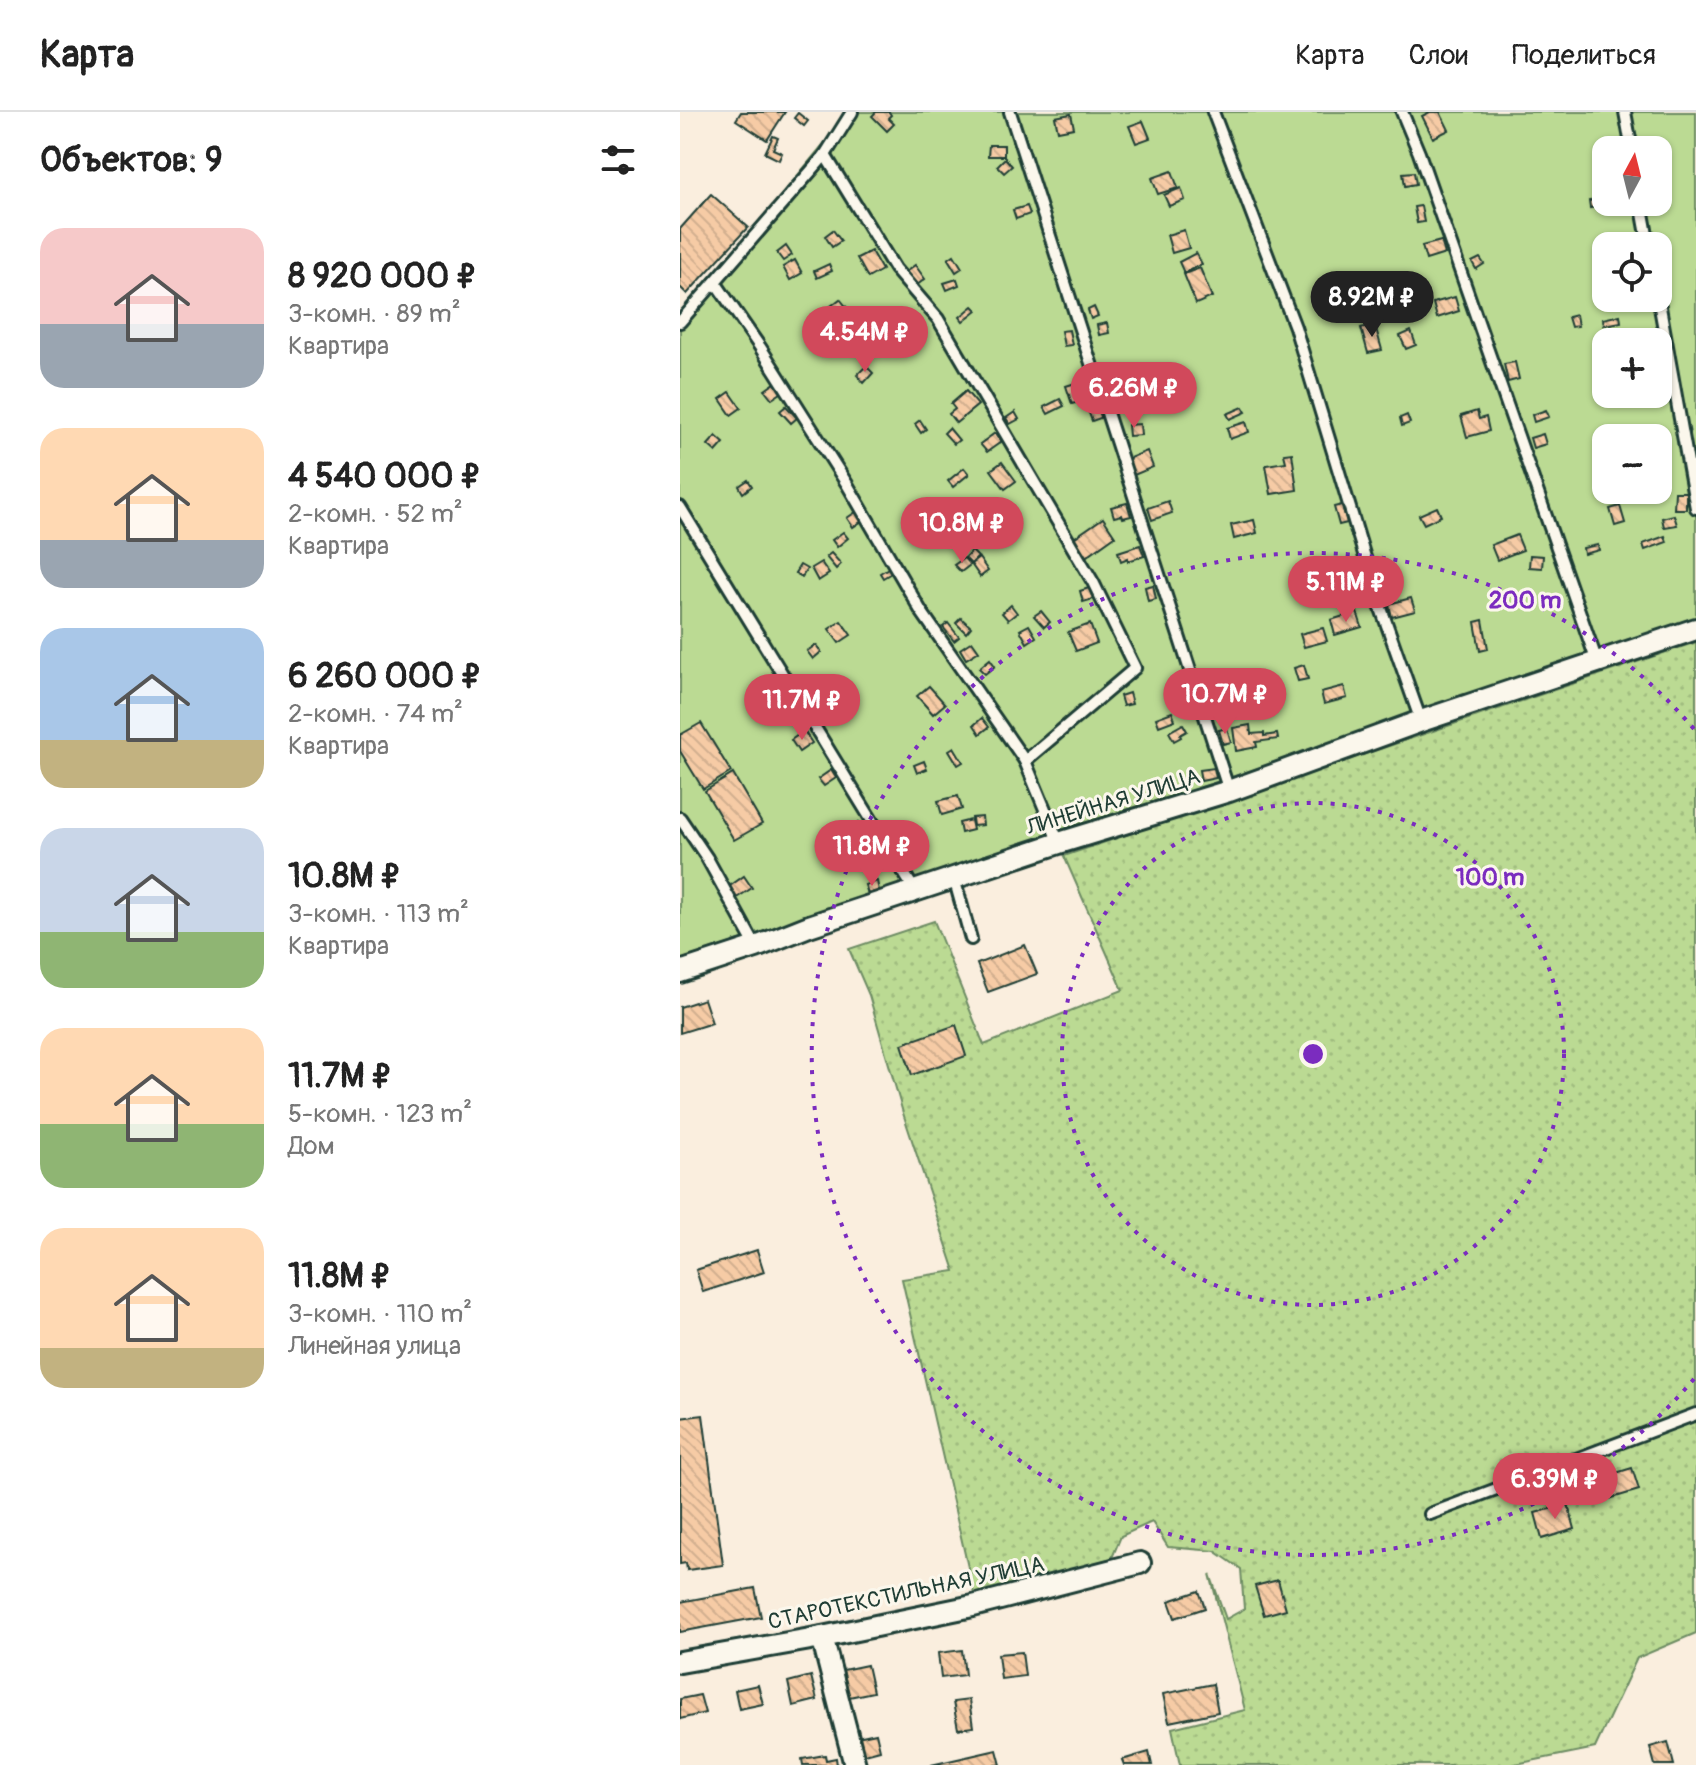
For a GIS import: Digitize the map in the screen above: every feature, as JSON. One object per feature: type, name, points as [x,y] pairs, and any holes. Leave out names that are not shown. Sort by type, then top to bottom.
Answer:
[{"type":"street","name":"ЛИНЕЙНАЯ УЛИЦА","points":[[680,972],[1059,843],[1229,791],[1421,721],[1696,629]]},
{"type":"street","name":"СТАРОТЕКСТИЛЬНАЯ УЛИЦА","points":[[680,1662],[973,1606],[1140,1563]]},
{"type":"street","points":[[822,1637],[855,1765]]},
{"type":"lane","points":[[680,322],[825,155],[852,112]]},
{"type":"lane","points":[[1010,112],[1229,791]]},
{"type":"lane","points":[[1213,112],[1295,327],[1377,597],[1421,721]]},
{"type":"lane","points":[[1402,112],[1597,662]]},
{"type":"lane","points":[[1625,112],[1629,136]]},
{"type":"lane","points":[[825,155],[895,269],[938,319],[1093,582],[1135,668],[1025,761]]},
{"type":"lane","points":[[715,282],[847,484],[921,611],[1025,761],[1059,843]]},
{"type":"lane","points":[[1661,312],[1696,508]]},
{"type":"lane","points":[[680,507],[915,891]]},
{"type":"lane","points":[[680,818],[707,858],[756,947]]},
{"type":"lane","points":[[954,878],[971,939]]},
{"type":"lane","points":[[1430,1514],[1696,1414]]},
{"type":"green space","points":[[850,112],[1696,112],[1696,623],[680,960],[680,327]]},
{"type":"green space","points":[[1696,642],[1696,1633],[1637,1658],[1595,1748],[1511,1765],[1180,1765],[1172,1728],[1245,1710],[1210,1574],[1226,1619],[1244,1609],[1241,1569],[1215,1551],[1168,1547],[1152,1522],[1121,1536],[1112,1558],[975,1598],[902,1279],[955,1271],[903,1113],[869,995],[849,949],[934,921],[984,1045],[1123,990],[1064,856]]},
{"type":"building","points":[[741,112],[785,112],[767,140],[736,120]]},
{"type":"building","points":[[876,112],[889,112],[891,115],[888,118],[894,124],[887,131],[872,116]]},
{"type":"building","points":[[1440,112],[1449,130],[1433,138],[1422,116]]},
{"type":"building","points":[[798,113],[808,121],[804,126],[794,118]]},
{"type":"building","points":[[1071,114],[1074,128],[1058,131],[1055,117]]},
{"type":"building","points":[[1143,121],[1150,138],[1136,143],[1129,126]]},
{"type":"building","points":[[773,136],[778,138],[773,149],[782,153],[779,160],[765,153]]},
{"type":"building","points":[[989,145],[1004,145],[1004,156],[988,156]]},
{"type":"building","points":[[1005,158],[1012,166],[1004,173],[997,166]]},
{"type":"building","points":[[1172,171],[1178,188],[1158,194],[1152,178]]},
{"type":"building","points":[[1414,172],[1416,184],[1405,186],[1403,173]]},
{"type":"building","points":[[1181,188],[1185,200],[1169,206],[1164,195]]},
{"type":"building","points":[[711,194],[748,227],[687,294],[680,287],[680,229]]},
{"type":"building","points":[[1027,206],[1030,214],[1016,219],[1013,210]]},
{"type":"building","points":[[1421,206],[1424,222],[1417,223],[1414,207]]},
{"type":"building","points":[[833,230],[841,241],[832,247],[825,236]]},
{"type":"building","points":[[1184,230],[1189,248],[1172,253],[1167,235]]},
{"type":"building","points":[[1441,241],[1445,254],[1426,260],[1422,246]]},
{"type":"building","points":[[786,246],[792,255],[783,261],[777,253]]},
{"type":"building","points":[[871,251],[882,270],[868,278],[857,258]]},
{"type":"building","points":[[1196,253],[1202,264],[1184,273],[1179,262]]},
{"type":"building","points":[[954,255],[962,268],[956,272],[948,259]]},
{"type":"building","points":[[1480,258],[1484,264],[1476,269],[1472,262]]},
{"type":"building","points":[[795,260],[802,273],[790,280],[783,267]]},
{"type":"building","points":[[829,264],[832,271],[817,278],[814,271]]},
{"type":"building","points":[[915,265],[925,279],[913,288],[903,274]]},
{"type":"building","points":[[1200,268],[1212,297],[1196,304],[1184,274]]},
{"type":"building","points":[[957,279],[959,285],[947,290],[944,283]]},
{"type":"building","points":[[1455,297],[1459,311],[1437,318],[1433,303]]},
{"type":"building","points":[[840,299],[848,309],[838,316],[831,306]]},
{"type":"building","points":[[1359,299],[1363,314],[1355,316],[1351,301]]},
{"type":"building","points":[[973,306],[977,310],[963,321],[960,317]]},
{"type":"building","points":[[1094,307],[1098,316],[1091,319],[1088,310]]},
{"type":"building","points":[[1576,315],[1578,326],[1571,327],[1568,317]]},
{"type":"building","points":[[1620,315],[1621,322],[1604,325],[1603,319]]},
{"type":"building","points":[[835,323],[841,332],[831,339],[825,330]]},
{"type":"building","points":[[1107,323],[1109,333],[1099,335],[1097,325]]},
{"type":"building","points":[[1375,325],[1382,350],[1368,353],[1361,328]]},
{"type":"building","points":[[1069,330],[1072,345],[1064,346],[1061,331]]},
{"type":"building","points":[[1411,331],[1416,345],[1406,349],[1400,336]]},
{"type":"building","points":[[1515,362],[1519,379],[1508,382],[1504,364]]},
{"type":"building","points":[[866,366],[873,373],[864,383],[857,375]]},
{"type":"building","points":[[1082,381],[1088,399],[1072,404],[1066,386]]},
{"type":"building","points":[[775,383],[781,393],[772,399],[765,390]]},
{"type":"building","points":[[966,391],[978,405],[956,423],[949,414],[955,409],[951,404]]},
{"type":"building","points":[[730,392],[741,408],[731,415],[720,399]]},
{"type":"building","points":[[1060,399],[1064,406],[1048,414],[1044,407]]},
{"type":"building","points":[[786,406],[797,418],[791,423],[780,411]]},
{"type":"building","points":[[1243,407],[1246,412],[1230,419],[1227,414]]},
{"type":"building","points":[[1100,408],[1103,417],[1092,421],[1089,413]]},
{"type":"building","points":[[1546,410],[1549,417],[1534,422],[1532,415]]},
{"type":"building","points":[[1477,411],[1479,419],[1486,417],[1489,431],[1467,437],[1461,416]]},
{"type":"building","points":[[1015,412],[1019,419],[1010,424],[1006,418]]},
{"type":"building","points":[[1407,415],[1410,423],[1402,426],[1400,418]]},
{"type":"building","points":[[920,420],[926,429],[921,433],[915,424]]},
{"type":"building","points":[[1246,422],[1249,432],[1230,439],[1227,428]]},
{"type":"building","points":[[1140,424],[1141,435],[1129,436],[1128,425]]},
{"type":"building","points":[[949,428],[959,440],[954,444],[944,433]]},
{"type":"building","points":[[995,433],[1001,442],[987,452],[980,444]]},
{"type":"building","points":[[1543,434],[1546,444],[1533,448],[1530,438]]},
{"type":"building","points":[[716,436],[724,443],[716,452],[708,445]]},
{"type":"building","points":[[1147,451],[1153,467],[1134,475],[1127,459]]},
{"type":"building","points":[[1292,453],[1297,490],[1271,494],[1266,465],[1286,462],[1284,454]]},
{"type":"building","points":[[1002,462],[1016,481],[1005,489],[991,470]]},
{"type":"building","points":[[964,468],[969,474],[953,487],[948,481]]},
{"type":"building","points":[[748,480],[752,486],[743,493],[739,486]]},
{"type":"building","points":[[1675,492],[1686,492],[1686,509],[1674,509]]},
{"type":"building","points":[[1168,501],[1172,513],[1152,520],[1148,508]]},
{"type":"building","points":[[1127,503],[1131,516],[1114,517],[1111,507]]},
{"type":"building","points":[[1342,505],[1347,523],[1339,525],[1334,507]]},
{"type":"building","points":[[1620,506],[1625,523],[1615,526],[1610,509]]},
{"type":"building","points":[[1437,507],[1441,516],[1424,524],[1419,515]]},
{"type":"building","points":[[856,512],[862,521],[853,527],[847,518]]},
{"type":"building","points":[[1674,515],[1677,525],[1664,527],[1662,518]]},
{"type":"building","points":[[1103,518],[1115,536],[1084,558],[1071,540]]},
{"type":"building","points":[[1254,520],[1257,533],[1234,539],[1231,525]]},
{"type":"building","points":[[843,532],[848,538],[837,547],[832,540]]},
{"type":"building","points":[[1517,535],[1523,550],[1497,560],[1491,545]]},
{"type":"building","points":[[1665,536],[1667,542],[1645,550],[1643,544]]},
{"type":"building","points":[[1140,545],[1144,556],[1121,561],[1118,552]]},
{"type":"building","points":[[1598,545],[1599,550],[1584,554],[1583,548]]},
{"type":"building","points":[[972,551],[978,557],[971,564],[965,558]]},
{"type":"building","points":[[831,553],[841,564],[836,569],[826,557]]},
{"type":"building","points":[[1530,555],[1543,556],[1542,568],[1529,567]]},
{"type":"building","points":[[964,558],[970,565],[961,572],[954,565]]},
{"type":"building","points":[[979,558],[988,571],[980,577],[971,564]]},
{"type":"building","points":[[821,562],[829,574],[818,581],[811,568]]},
{"type":"building","points":[[800,565],[807,569],[802,577],[795,573]]},
{"type":"building","points":[[890,567],[893,572],[883,578],[880,573]]},
{"type":"building","points":[[1153,585],[1156,599],[1148,601],[1145,587]]},
{"type":"building","points":[[1089,588],[1093,599],[1083,602],[1080,591]]},
{"type":"building","points":[[1411,598],[1415,611],[1392,617],[1389,604]]},
{"type":"building","points":[[1011,605],[1017,613],[1008,620],[1002,613]]},
{"type":"building","points":[[1041,611],[1050,622],[1044,627],[1034,616]]},
{"type":"building","points":[[1357,612],[1362,627],[1335,635],[1331,620]]},
{"type":"building","points":[[961,618],[971,627],[966,633],[956,623]]},
{"type":"building","points":[[1483,620],[1488,649],[1480,651],[1475,622]]},
{"type":"building","points":[[841,621],[851,635],[839,643],[829,629]]},
{"type":"building","points":[[948,623],[959,637],[954,641],[943,627]]},
{"type":"building","points":[[1090,624],[1097,643],[1076,651],[1068,632]]},
{"type":"building","points":[[1029,625],[1036,637],[1027,643],[1020,630]]},
{"type":"building","points":[[1323,628],[1327,641],[1304,647],[1300,634]]},
{"type":"building","points":[[972,641],[979,651],[966,659],[960,649]]},
{"type":"building","points":[[816,645],[821,652],[813,659],[807,651]]},
{"type":"building","points":[[990,659],[995,666],[985,674],[979,668]]},
{"type":"building","points":[[1304,665],[1308,679],[1298,681],[1294,668]]},
{"type":"building","points":[[929,686],[945,704],[933,714],[917,696]]},
{"type":"building","points":[[1344,686],[1347,698],[1324,704],[1321,692]]},
{"type":"building","points":[[1238,690],[1244,711],[1218,718],[1212,698]]},
{"type":"building","points":[[1129,693],[1132,704],[1123,706],[1120,696]]},
{"type":"building","points":[[1172,712],[1175,720],[1159,726],[1156,718]]},
{"type":"building","points":[[982,718],[989,727],[980,734],[974,725]]},
{"type":"building","points":[[701,723],[731,772],[703,789],[680,751],[680,735]]},
{"type":"building","points":[[1183,724],[1187,731],[1174,741],[1169,732]]},
{"type":"building","points":[[1250,725],[1251,734],[1277,734],[1278,739],[1256,742],[1257,747],[1236,751],[1233,728]]},
{"type":"building","points":[[1227,728],[1231,742],[1223,744],[1219,730]]},
{"type":"building","points":[[804,731],[812,743],[799,752],[791,740]]},
{"type":"building","points":[[954,747],[963,762],[958,765],[949,750]]},
{"type":"building","points":[[924,761],[927,769],[917,773],[914,765]]},
{"type":"building","points":[[1214,768],[1216,778],[1201,781],[1199,770]]},
{"type":"building","points":[[831,770],[836,778],[824,786],[818,779]]},
{"type":"building","points":[[733,774],[762,824],[734,840],[705,791]]},
{"type":"building","points":[[958,796],[962,809],[942,815],[938,801]]},
{"type":"building","points":[[982,817],[983,825],[973,826],[972,818]]},
{"type":"building","points":[[971,820],[973,830],[961,833],[959,823]]},
{"type":"building","points":[[859,822],[865,827],[858,834],[853,829]]},
{"type":"building","points":[[744,876],[752,888],[735,899],[727,888]]},
{"type":"building","points":[[877,881],[879,891],[868,894],[865,885]]},
{"type":"building","points":[[1025,945],[1037,974],[988,992],[977,964]]},
{"type":"building","points":[[704,999],[712,1023],[680,1033],[680,1007]]},
{"type":"building","points":[[956,1025],[966,1056],[912,1075],[902,1044]]},
{"type":"building","points":[[757,1250],[764,1272],[703,1292],[696,1270]]},
{"type":"building","points":[[703,1415],[723,1565],[687,1570],[686,1563],[680,1564],[680,1418]]},
{"type":"building","points":[[1632,1468],[1639,1490],[1609,1499],[1603,1477]]},
{"type":"building","points":[[1568,1504],[1575,1529],[1542,1539],[1535,1513]]},
{"type":"building","points":[[1278,1580],[1286,1609],[1264,1615],[1255,1586]]},
{"type":"building","points":[[755,1588],[761,1617],[680,1632],[680,1602]]},
{"type":"building","points":[[1199,1591],[1205,1608],[1175,1618],[1169,1601]]},
{"type":"building","points":[[962,1650],[965,1675],[941,1678],[938,1653]]},
{"type":"building","points":[[1022,1652],[1025,1676],[1001,1679],[998,1654]]},
{"type":"building","points":[[867,1665],[873,1692],[849,1697],[843,1670]]},
{"type":"building","points":[[811,1676],[817,1700],[793,1706],[788,1682]]},
{"type":"building","points":[[1213,1684],[1218,1712],[1169,1722],[1163,1694]]},
{"type":"building","points":[[758,1685],[763,1704],[739,1709],[735,1690]]},
{"type":"building","points":[[700,1695],[705,1713],[680,1719],[680,1699]]},
{"type":"building","points":[[969,1700],[973,1727],[958,1729],[953,1702]]},
{"type":"building","points":[[876,1733],[880,1750],[861,1755],[857,1737]]},
{"type":"building","points":[[1668,1742],[1674,1765],[1655,1765],[1650,1747]]},
{"type":"building","points":[[997,1750],[1001,1765],[931,1765]]},
{"type":"building","points":[[1149,1752],[1152,1765],[1124,1765],[1122,1760]]},
{"type":"building","points":[[825,1755],[826,1760],[836,1758],[837,1765],[803,1765],[802,1759]]}]
